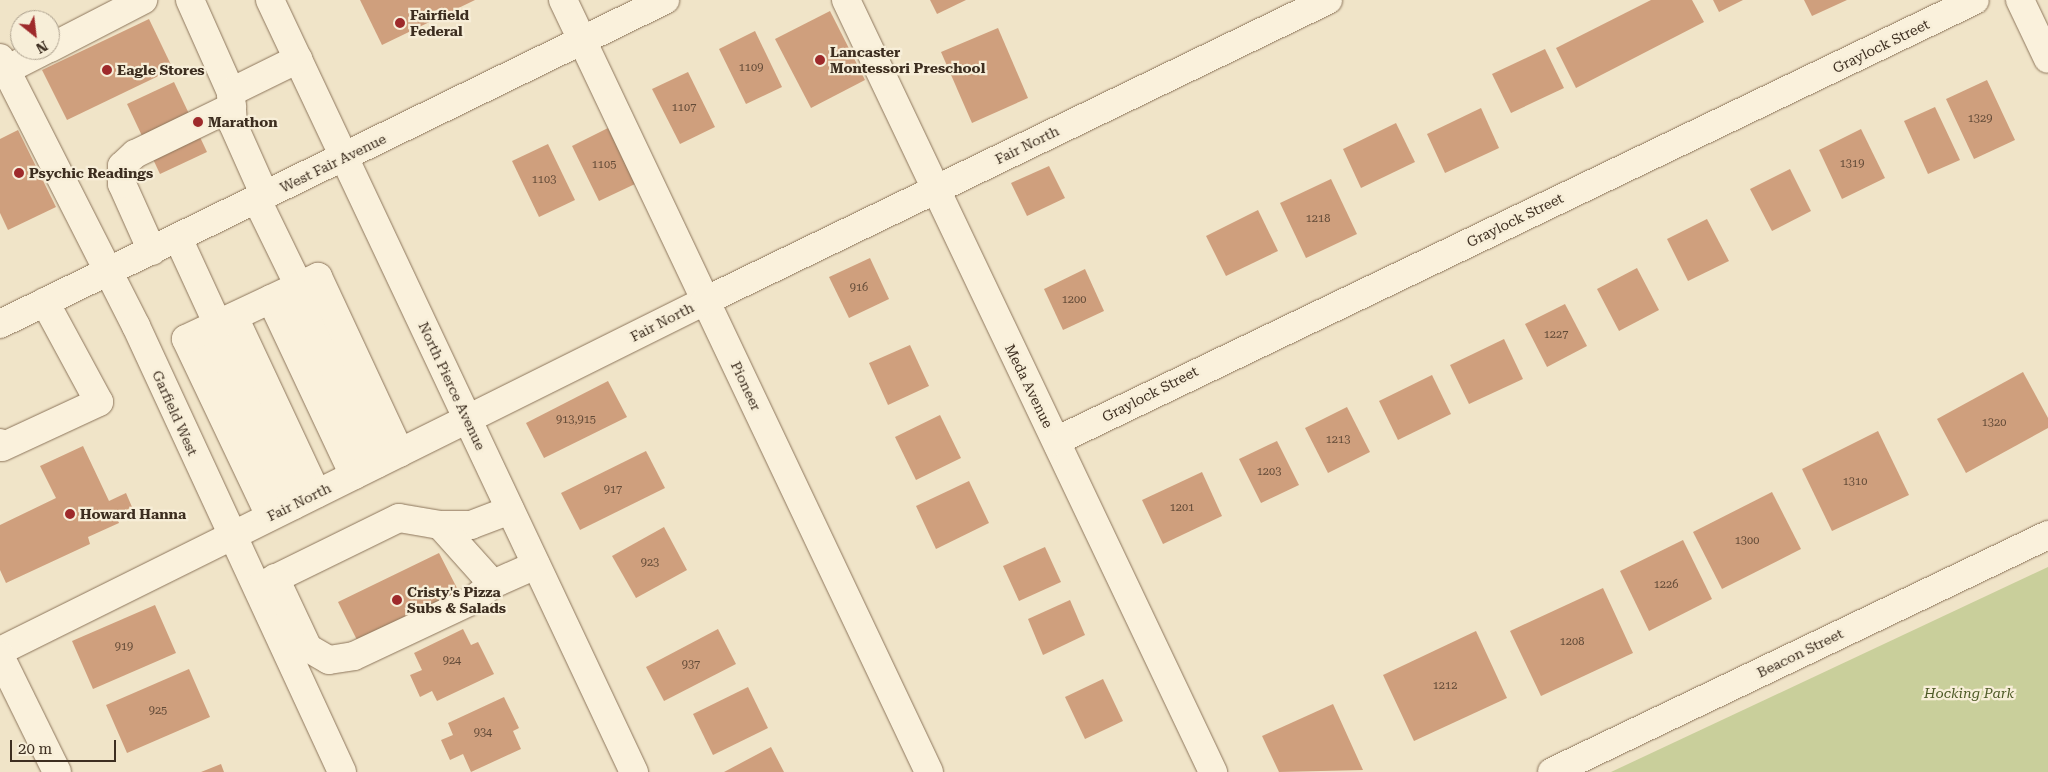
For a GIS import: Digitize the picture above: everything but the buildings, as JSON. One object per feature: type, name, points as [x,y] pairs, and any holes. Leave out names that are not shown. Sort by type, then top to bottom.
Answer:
[{"type":"street","points":[[60,43],[143,0]]},
{"type":"street","points":[[190,0],[232,100],[233,124],[261,198],[288,291],[377,464]]},
{"type":"street","name":"North Pierce Avenue","points":[[270,0],[346,157],[634,772]]},
{"type":"street","name":"Pioneer","points":[[563,0],[928,772]]},
{"type":"street","name":"West Fair Avenue","points":[[0,324],[666,0]]},
{"type":"street","name":"Meda Avenue","points":[[846,0],[1213,772]]},
{"type":"street","name":"Fair North","points":[[0,651],[706,301],[1328,0]]},
{"type":"street","name":"Graylock Street","points":[[1056,441],[1975,0]]},
{"type":"street","points":[[2020,0],[2048,59]]},
{"type":"street","points":[[152,250],[122,184],[122,166],[135,154],[232,100],[298,59]]},
{"type":"street","points":[[3,64],[15,60]]},
{"type":"street","name":"Garfield West","points":[[3,64],[136,326],[230,536],[265,583],[298,680],[342,772]]},
{"type":"street","points":[[178,238],[221,323],[293,505]]},
{"type":"street","points":[[293,505],[186,339],[318,277],[377,464]]},
{"type":"street","points":[[0,442],[2,447],[98,402],[45,302]]},
{"type":"street","points":[[330,660],[308,648],[265,583],[399,518],[440,525],[470,525],[510,510]]},
{"type":"street","points":[[440,525],[493,584]]},
{"type":"street","name":"Beacon Street","points":[[1552,772],[2048,535]]},
{"type":"street","points":[[298,680],[330,660],[354,656],[473,600],[493,584],[536,565]]},
{"type":"street","points":[[0,656],[57,772]]},
{"type":"green space","name":"Hocking Park","points":[[2048,567],[2048,772],[1611,772]]},
{"type":"place","name":"Fairfield Federal","points":[[400,23]]},
{"type":"place","name":"Lancaster Montessori Preschool","points":[[820,60]]},
{"type":"place","name":"Eagle Stores","points":[[107,70]]},
{"type":"place","name":"Marathon","points":[[198,122]]},
{"type":"place","name":"Psychic Readings","points":[[19,173]]},
{"type":"place","name":"Howard Hanna","points":[[70,514]]},
{"type":"place","name":"Cristy's Pizza Subs & Salads","points":[[397,600]]}]
